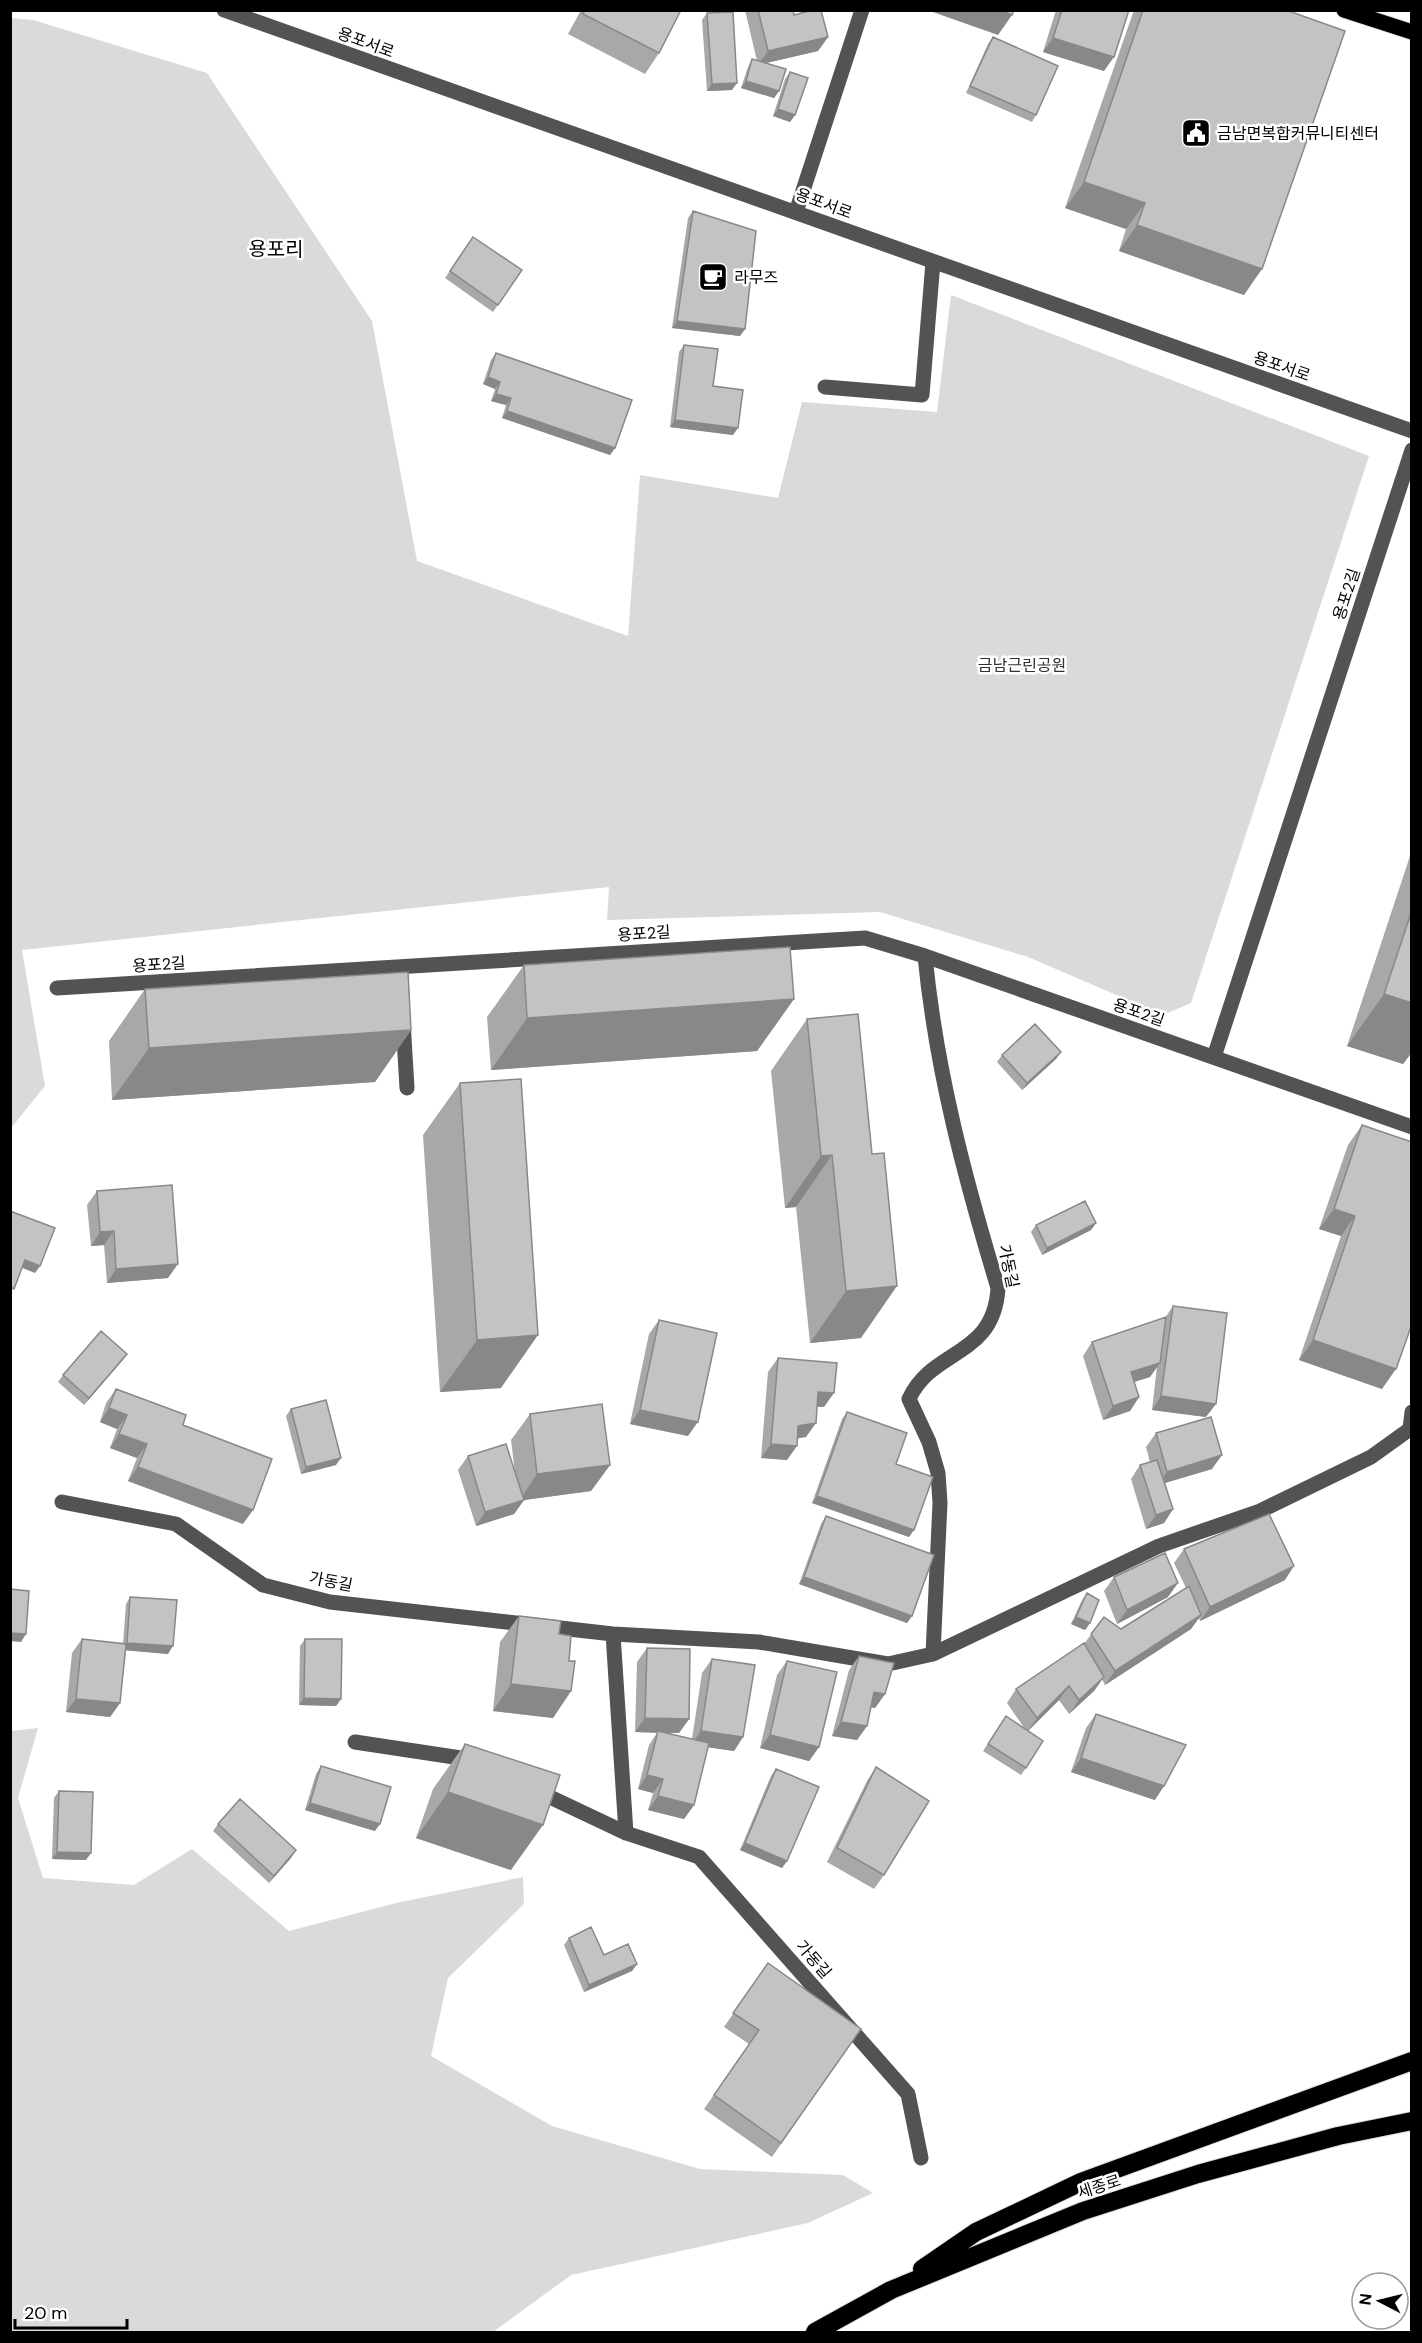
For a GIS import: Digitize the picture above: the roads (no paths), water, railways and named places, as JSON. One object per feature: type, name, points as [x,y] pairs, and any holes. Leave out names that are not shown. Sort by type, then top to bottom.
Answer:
[{"type":"highway","points":[[891,2290],[976,2232],[1081,2182],[1195,2138],[1412,2061]]},
{"type":"highway","name":"세종로","points":[[815,2332],[891,2290],[1083,2211],[1198,2174],[1338,2136],[1412,2121]]},
{"type":"main road","points":[[1344,10],[1412,32]]},
{"type":"street","name":"용포서로","points":[[224,10],[1412,431]]},
{"type":"street","points":[[796,212],[862,10]]},
{"type":"street","points":[[825,387],[922,395],[933,262]]},
{"type":"street","name":"용포2길","points":[[1214,1057],[1412,450]]},
{"type":"street","name":"용포2길","points":[[57,988],[400,972],[865,938],[925,956],[1412,1127]]},
{"type":"street","name":"가동길","points":[[925,956],[931,1017],[954,1133],[998,1288],[997,1308],[977,1340],[916,1384],[909,1399],[929,1442],[938,1473],[940,1503],[933,1654]]},
{"type":"street","points":[[403,1011],[407,1088]]},
{"type":"street","points":[[1411,1430],[1412,1412]]},
{"type":"street","name":"가동길","points":[[62,1502],[176,1524],[263,1585],[330,1602],[613,1634],[759,1642],[888,1664],[933,1654],[1160,1546],[1260,1511],[1371,1457],[1411,1430]]},
{"type":"street","points":[[613,1634],[627,1833]]},
{"type":"street","points":[[355,1742],[473,1759],[493,1769]]},
{"type":"street","name":"가동길","points":[[524,1784],[627,1833],[699,1857],[908,2094],[921,2158]]},
{"type":"place","name":"금남면복합커뮤니티센터","points":[[1196,133]]},
{"type":"place","name":"라무즈","points":[[713,277]]},
{"type":"district","name":"용포리","points":[[276,249]]},
{"type":"park label","name":"금남근린공원","points":[[1022,665]]}]
